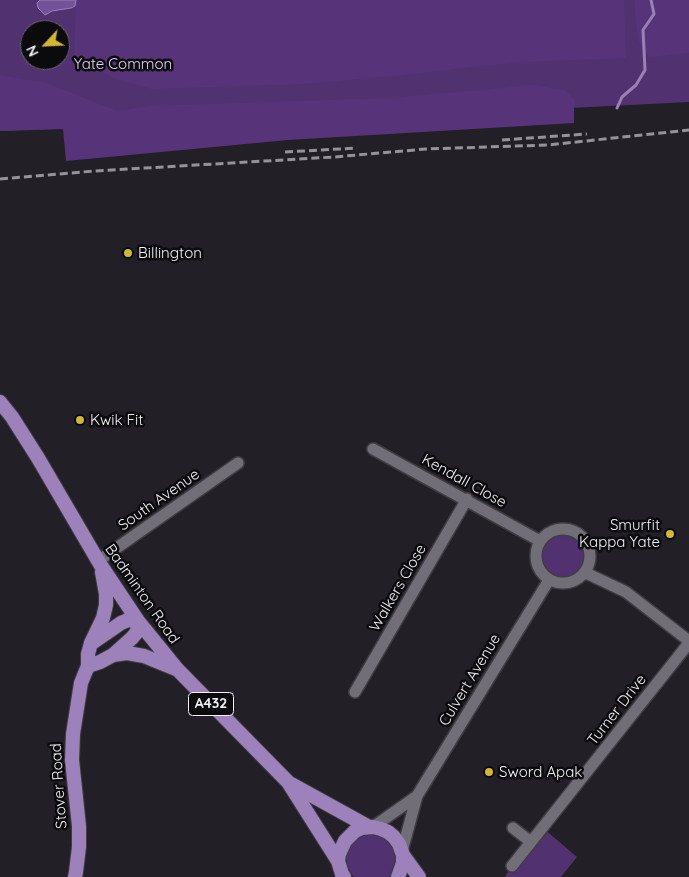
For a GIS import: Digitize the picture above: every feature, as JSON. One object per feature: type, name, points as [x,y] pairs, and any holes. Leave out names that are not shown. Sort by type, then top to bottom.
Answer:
[{"type":"main road","name":"Badminton Road","points":[[0,402],[12,417],[38,458],[99,562],[138,620],[176,669],[288,782],[339,870]]},
{"type":"main road","name":"Stover Road","points":[[75,877],[79,826],[73,771],[73,734],[81,683],[88,666],[88,654],[103,618],[106,605],[106,594],[99,562]]},
{"type":"main road","points":[[88,666],[113,655],[132,638],[137,632],[138,620],[128,620],[121,623],[91,643]]},
{"type":"main road","points":[[113,655],[144,656],[176,669]]},
{"type":"main road","name":"Badminton Road","points":[[288,782],[371,827],[388,832],[394,837],[403,853]]},
{"type":"main road","points":[[339,870],[341,847],[350,835],[356,831],[371,827]]},
{"type":"main road","points":[[398,877],[402,871],[403,853]]},
{"type":"main road","points":[[403,853],[419,877]]},
{"type":"street","name":"Kendall Close","points":[[374,448],[540,541]]},
{"type":"street","name":"South Avenue","points":[[99,562],[238,463]]},
{"type":"street","name":"Walkers Close","points":[[355,692],[467,499]]},
{"type":"street","points":[[565,528],[577,532],[588,544],[591,559],[586,572],[576,581],[565,584],[549,580],[538,566],[536,554],[540,541],[552,531],[565,528]]},
{"type":"street","points":[[586,572],[626,592],[689,642]]},
{"type":"street","name":"Culvert Avenue","points":[[403,853],[417,796],[549,580]]},
{"type":"street","name":"Turner Drive","points":[[512,866],[689,642]]},
{"type":"street","name":"Culvert Avenue","points":[[371,827],[417,796]]},
{"type":"street","points":[[513,828],[531,842]]},
{"type":"green space","name":"Yate Common","points":[[0,0],[689,0],[689,102],[393,117],[0,131]]},
{"type":"green space","points":[[76,0],[624,0],[626,58],[489,65],[301,84],[152,89],[115,79],[74,58]]},
{"type":"green space","points":[[635,0],[689,0],[689,53],[649,57],[638,40]]},
{"type":"green space","points":[[0,75],[47,83],[117,111],[150,106],[390,98],[536,85],[565,91],[574,98],[574,123],[288,140],[66,161],[63,129],[0,131]]},
{"type":"green space","points":[[564,533],[580,539],[586,555],[580,571],[564,577],[548,571],[542,555],[548,539]]},
{"type":"green space","points":[[543,828],[577,857],[561,877],[505,877],[512,866]]},
{"type":"green space","points":[[365,835],[382,837],[393,848],[396,864],[389,877],[354,877],[352,875],[347,866],[346,857],[348,849],[352,843]]},
{"type":"shaded area","points":[[40,0],[76,0],[75,6],[71,8],[52,11],[45,15],[38,8],[37,3]]},
{"type":"waterway","points":[[617,108],[622,97],[636,85],[645,70],[643,30],[654,14],[651,0]]},
{"type":"railway","points":[[0,179],[94,171],[334,157],[426,149],[548,145],[689,130]]},
{"type":"railway","points":[[502,140],[587,134]]},
{"type":"railway","points":[[285,152],[357,148]]},
{"type":"place","name":"Billington","points":[[128,253]]},
{"type":"place","name":"Kwik Fit","points":[[80,420]]},
{"type":"place","name":"Smurfit Kappa Yate","points":[[670,534]]},
{"type":"place","name":"Sword Apak","points":[[489,772]]}]
